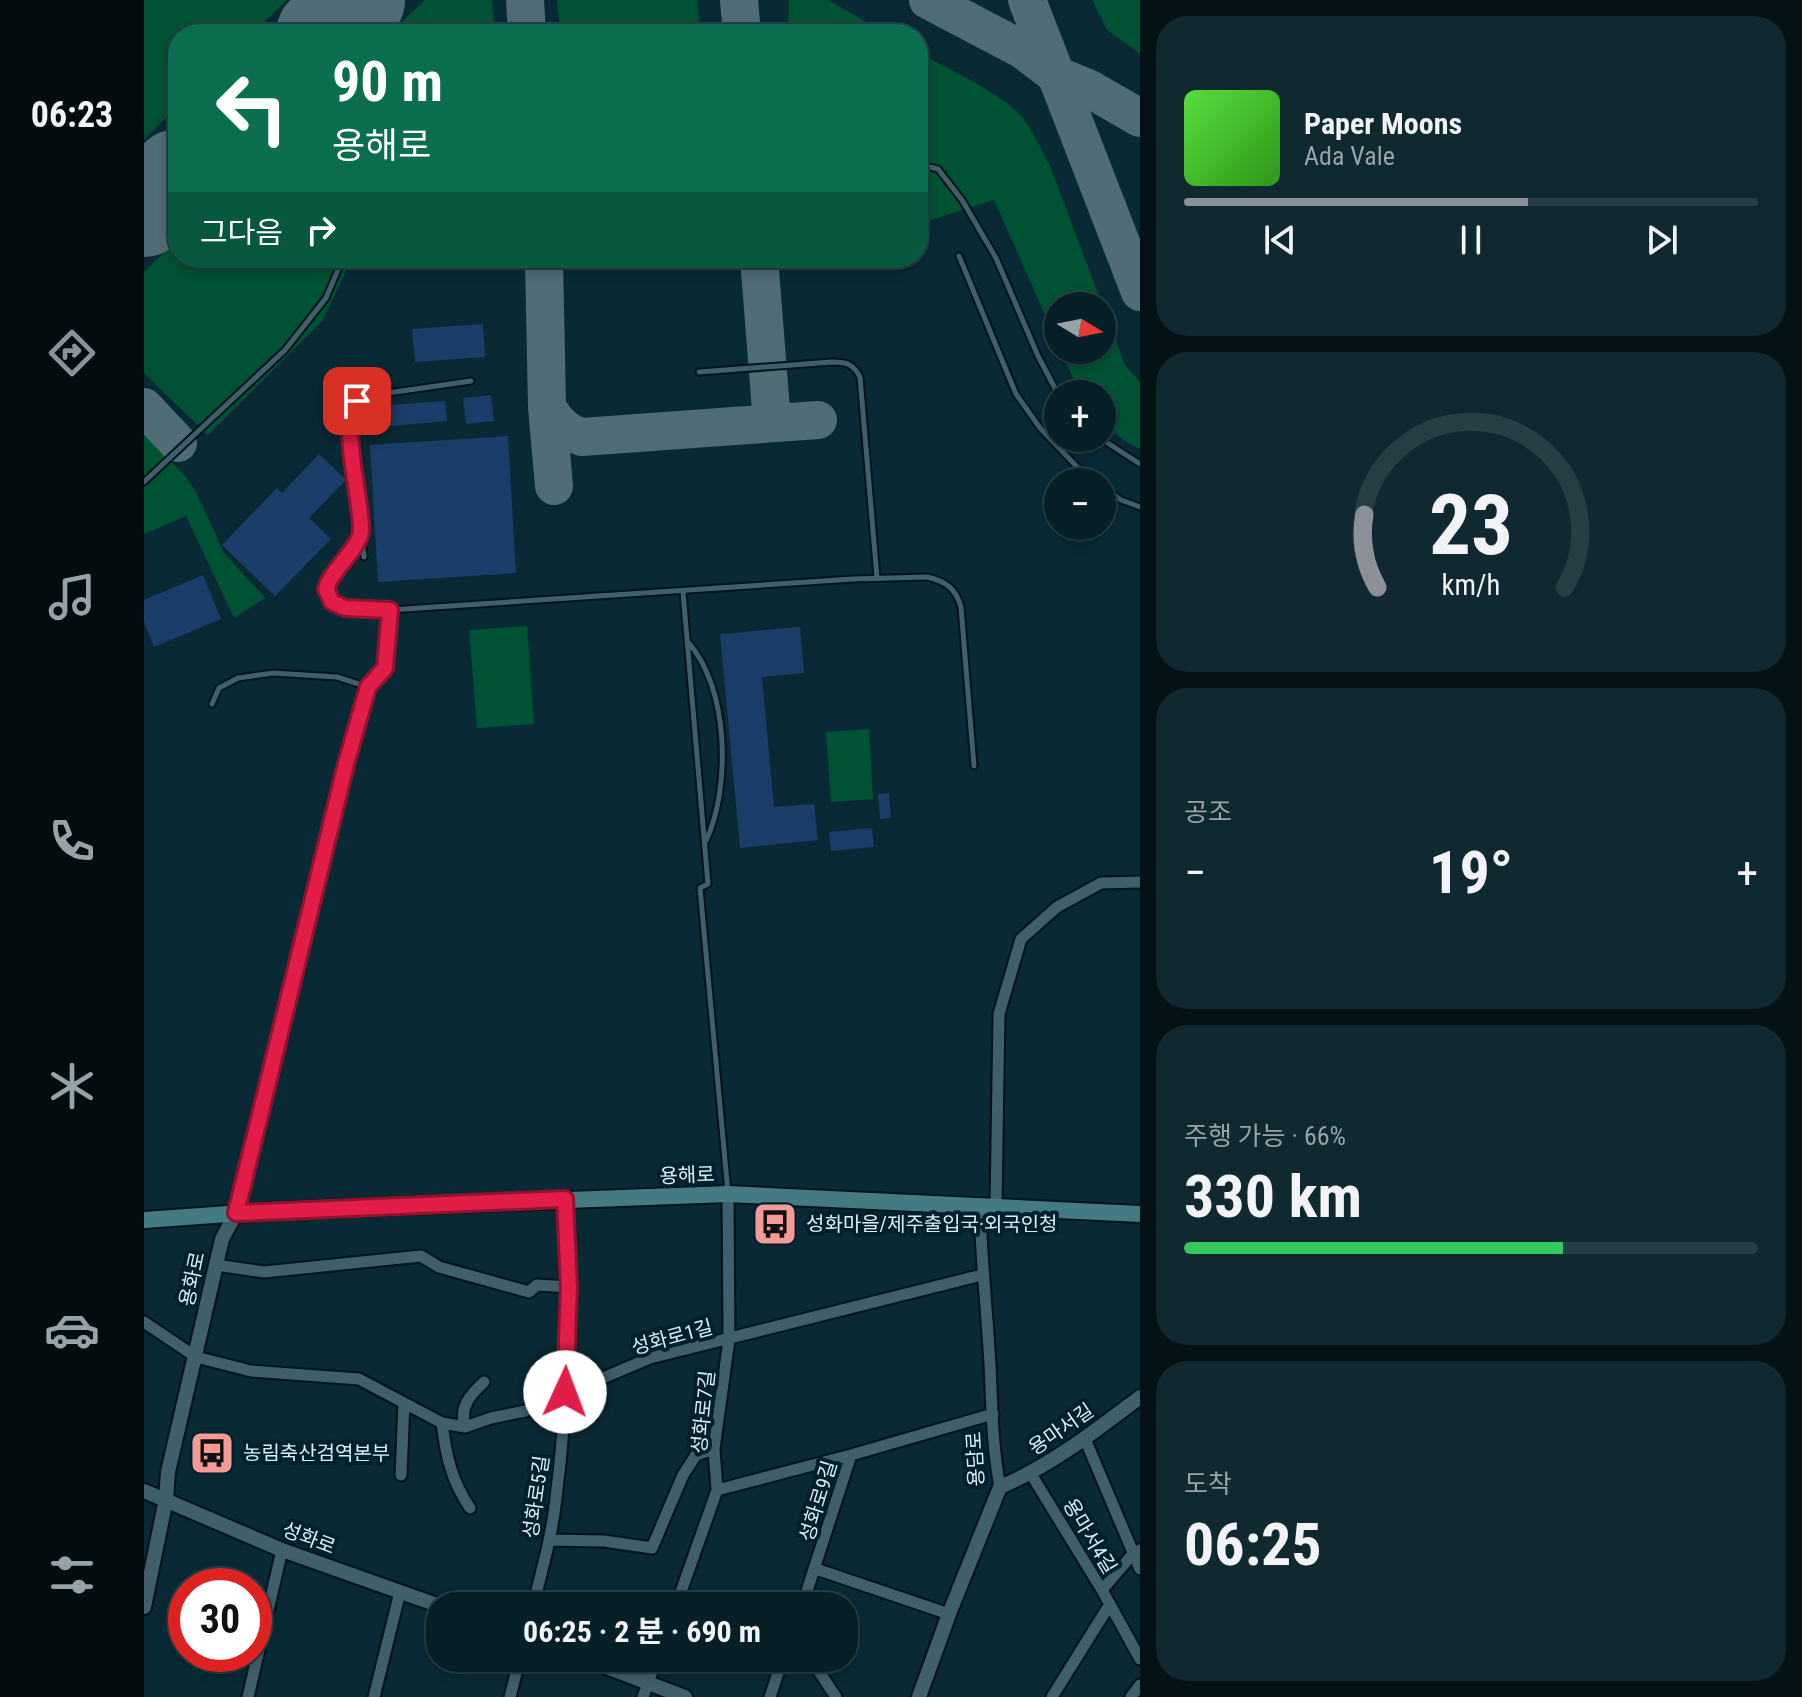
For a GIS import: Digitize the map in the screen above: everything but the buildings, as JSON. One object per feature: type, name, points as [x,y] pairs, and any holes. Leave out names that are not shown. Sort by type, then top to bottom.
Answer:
[{"type":"main road","name":"용해로","points":[[144,1220],[236,1213],[728,1194],[1140,1214]]},
{"type":"street","points":[[236,1213],[299,950],[368,687]]},
{"type":"street","name":"용담로","points":[[919,1697],[1000,1487],[994,1455],[982,1275],[999,1014],[1021,939],[1057,907],[1101,883],[1140,882]]},
{"type":"street","name":"성화로7길","points":[[681,1592],[717,1490],[714,1449],[729,1340],[728,1194]]},
{"type":"street","name":"성화로5길","points":[[536,1592],[556,1499],[565,1392],[569,1287],[565,1199]]},
{"type":"street","name":"용화로","points":[[144,1607],[166,1499],[168,1472],[222,1239],[236,1213]]},
{"type":"street","points":[[216,1265],[264,1272],[421,1256],[439,1267],[529,1292],[537,1285],[569,1287]]},
{"type":"street","name":"성화로1길","points":[[196,1357],[251,1371],[359,1379],[442,1423],[465,1427],[525,1411],[650,1358],[982,1275]]},
{"type":"street","points":[[144,1322],[196,1357]]},
{"type":"street","points":[[465,1427],[461,1414],[470,1395],[484,1382]]},
{"type":"street","name":"용마서길","points":[[1000,1487],[1031,1474],[1085,1439],[1140,1397]]},
{"type":"street","points":[[401,1475],[404,1403]]},
{"type":"street","name":"성화로9길","points":[[807,1592],[851,1455],[993,1414]]},
{"type":"street","points":[[442,1423],[447,1460],[456,1488],[470,1508]]},
{"type":"street","points":[[1085,1439],[1136,1552],[1140,1569]]},
{"type":"street","points":[[549,1540],[604,1541],[652,1548],[683,1475],[696,1455],[714,1449]]},
{"type":"street","points":[[717,1490],[851,1455]]},
{"type":"street","name":"용마서4길","points":[[1031,1474],[1140,1659]]},
{"type":"street","name":"성화로","points":[[144,1491],[282,1550],[426,1601]]},
{"type":"street","points":[[248,1697],[282,1550]]},
{"type":"street","points":[[1102,1590],[1136,1552]]},
{"type":"street","points":[[816,1569],[949,1614]]},
{"type":"street","points":[[374,1697],[400,1592]]},
{"type":"street","points":[[1052,1697],[1110,1604]]},
{"type":"street","points":[[510,1697],[516,1672]]},
{"type":"street","points":[[611,1672],[646,1690],[685,1697]]},
{"type":"street","points":[[770,1697],[778,1672]]},
{"type":"street","points":[[819,1672],[836,1697]]},
{"type":"street","points":[[1131,1697],[1140,1685]]},
{"type":"lane","points":[[928,166],[938,169],[962,200],[996,258],[1051,380]]},
{"type":"lane","points":[[959,256],[1016,394],[1040,428],[1078,468]]},
{"type":"lane","points":[[144,482],[285,350],[326,298],[339,268]]},
{"type":"lane","points":[[699,372],[832,362],[847,362],[855,368],[860,377],[877,578]]},
{"type":"lane","points":[[364,557],[350,427],[354,404],[367,396],[471,381]]},
{"type":"lane","points":[[1116,448],[1140,464]]},
{"type":"lane","points":[[1116,496],[1140,507]]},
{"type":"lane","points":[[361,534],[327,584],[329,599],[345,608],[390,610],[877,578],[940,579],[958,596],[961,607],[974,766]]},
{"type":"lane","points":[[683,592],[708,884],[700,888],[728,1194]]},
{"type":"lane","points":[[212,704],[219,688],[238,678],[273,673],[337,677],[368,687],[385,668],[390,610]]},
{"type":"lane","points":[[687,641],[702,658],[711,679],[721,748],[723,784],[705,844]]},
{"type":"green space","points":[[144,0],[287,0],[262,24],[168,24],[168,116],[144,139]]},
{"type":"green space","points":[[425,0],[492,0],[494,24],[400,24]]},
{"type":"green space","points":[[557,0],[697,0],[700,24],[559,24]]},
{"type":"green space","points":[[789,0],[828,0],[870,24],[788,24]]},
{"type":"green space","points":[[1092,0],[1140,0],[1140,54],[1107,30]]},
{"type":"green space","points":[[928,57],[1011,107],[1033,134],[1050,166],[1097,292],[1044,292],[1044,312],[994,200],[928,221]]},
{"type":"green space","points":[[168,249],[168,268],[347,268],[323,320],[208,435],[144,373],[144,272]]},
{"type":"green space","points":[[1116,341],[1125,365],[1140,382],[1140,449],[1116,434],[1116,380],[1074,380],[1067,364],[1116,364]]},
{"type":"green space","points":[[144,435],[186,477],[224,553],[265,598],[234,618],[186,516],[144,534]]},
{"type":"green space","points":[[527,626],[534,724],[477,728],[469,630]]},
{"type":"green space","points":[[869,729],[873,799],[831,802],[826,732]]},
{"type":"taxiway","points":[[340,18],[356,0]]},
{"type":"taxiway","points":[[525,0],[526,24]]},
{"type":"taxiway","points":[[739,0],[741,24]]},
{"type":"taxiway","points":[[928,0],[1023,50],[1056,75],[1088,88],[1140,118]]},
{"type":"taxiway","points":[[1027,0],[1140,292]]},
{"type":"taxiway","points":[[544,268],[547,407],[554,486]]},
{"type":"taxiway","points":[[760,268],[772,423]]},
{"type":"taxiway","points":[[144,407],[178,443]]},
{"type":"taxiway","points":[[547,407],[562,426],[582,437],[818,420]]},
{"type":"runway","points":[[333,24],[358,0]]},
{"type":"runway","points":[[144,210],[168,186]]},
{"type":"place","name":"성화마을/제주출입국·외국인청","points":[[775,1224]]},
{"type":"place","name":"농림축산검역본부","points":[[212,1453]]},
{"type":"route","points":[[357,401],[352,409],[350,427],[361,534],[326,589],[335,605],[356,610],[390,610],[385,668],[368,687],[346,764],[236,1213],[565,1199],[569,1287],[565,1392]]}]
